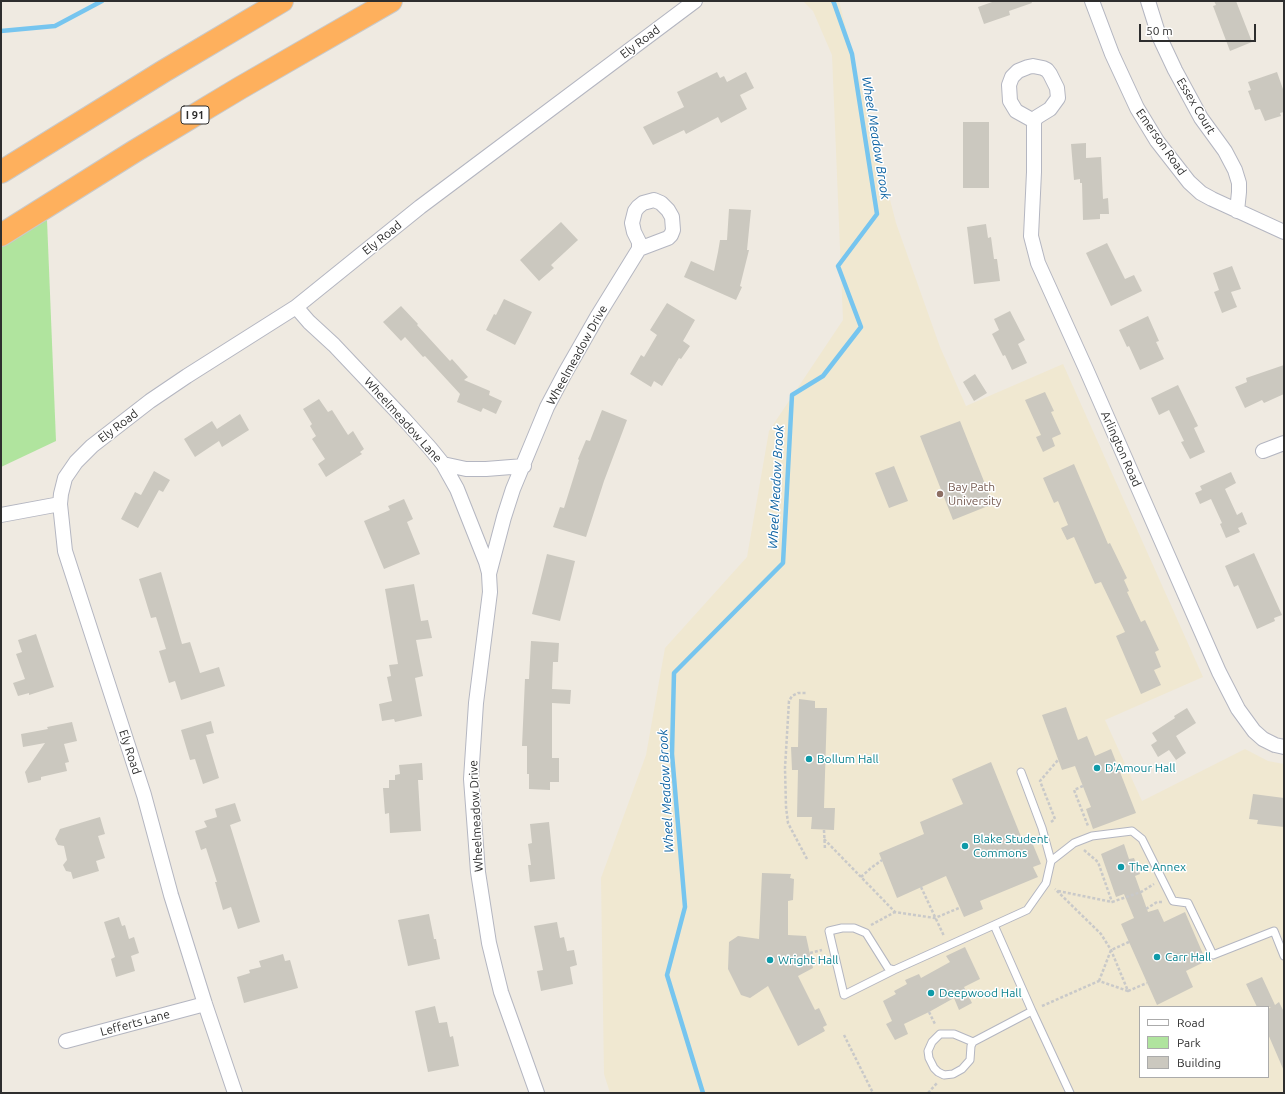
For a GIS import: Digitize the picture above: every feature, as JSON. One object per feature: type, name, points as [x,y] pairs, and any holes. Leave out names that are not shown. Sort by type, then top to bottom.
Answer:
[{"type":"highway","points":[[1,172],[164,71],[282,1]]},
{"type":"highway","name":"I 91","points":[[1,235],[233,92],[391,1]]},
{"type":"street","name":"Ely Road","points":[[235,1093],[205,1004],[171,894],[144,795],[65,551],[60,504],[65,478],[76,462],[92,446],[150,401],[296,307],[426,202],[695,1]]},
{"type":"street","name":"Emerson Road","points":[[1092,1],[1112,54],[1136,108],[1157,141],[1189,182],[1201,193],[1212,199],[1284,232]]},
{"type":"street","name":"Essex Court","points":[[1148,1],[1160,36],[1175,70],[1201,118],[1225,151],[1235,170],[1239,188],[1237,211]]},
{"type":"street","name":"Arlington Road","points":[[1034,121],[1034,172],[1031,236],[1038,263],[1219,672],[1238,709],[1254,730],[1262,739],[1275,746],[1284,747]]},
{"type":"street","name":"Wheelmeadow Drive","points":[[537,1093],[501,992],[489,943],[478,872],[471,779],[476,703],[490,592],[489,574],[504,517],[547,407],[597,317],[639,249]]},
{"type":"street","name":"Wheelmeadow Lane","points":[[296,307],[404,419],[443,464],[457,489],[486,562],[489,574]]},
{"type":"street","points":[[1263,451],[1284,443]]},
{"type":"street","points":[[443,464],[466,468],[486,469],[524,466]]},
{"type":"street","points":[[1,515],[60,504]]},
{"type":"street","name":"Lefferts Lane","points":[[66,1041],[205,1004]]},
{"type":"lane","points":[[894,970],[888,968],[866,933],[854,928],[829,931],[844,995],[894,970],[1027,910],[1046,883],[1051,861],[1042,828],[1021,772]]},
{"type":"lane","points":[[1051,861],[1074,843],[1092,836],[1132,831],[1142,838],[1173,901],[1188,903],[1213,956],[1274,931],[1284,956]]},
{"type":"lane","points":[[994,925],[1070,1093]]},
{"type":"lane","points":[[973,1042],[954,1034],[940,1034],[932,1042],[928,1050],[929,1058],[934,1068],[944,1075],[953,1074],[962,1069],[970,1060],[971,1046],[973,1042],[1032,1011]]},
{"type":"path","points":[[807,693],[798,693],[792,696],[789,701],[785,768],[788,823],[807,859]]},
{"type":"path","points":[[1042,828],[1055,819],[1040,781],[1058,760]]},
{"type":"path","points":[[1083,786],[1074,790],[1092,836]]},
{"type":"path","points":[[824,830],[825,850]]},
{"type":"path","points":[[824,839],[895,912]]},
{"type":"path","points":[[1074,843],[1098,862],[1112,902]]},
{"type":"path","points":[[861,877],[882,860]]},
{"type":"path","points":[[1058,891],[1112,902],[1141,892],[1162,878]]},
{"type":"path","points":[[1046,883],[1058,891],[1101,934],[1111,950],[1128,991]]},
{"type":"path","points":[[921,887],[948,946]]},
{"type":"path","points":[[1146,909],[1157,902],[1173,901]]},
{"type":"path","points":[[860,930],[895,912],[935,918],[960,908]]},
{"type":"path","points":[[1099,981],[1111,950],[1128,942]]},
{"type":"path","points":[[1032,1011],[1099,981],[1128,991],[1147,983]]},
{"type":"path","points":[[844,1035],[873,1093]]},
{"type":"shaded area","name":"Bay Path University","points":[[803,1],[839,1],[896,223],[940,347],[966,406],[1063,364],[1203,677],[1105,720],[1142,801],[1245,749],[1268,761],[1284,764],[1284,1093],[610,1093],[604,1074],[601,878],[646,755],[665,648],[747,557],[769,431],[843,320],[832,55],[813,11]]},
{"type":"green space","points":[[47,220],[56,441],[1,467],[1,243]]},
{"type":"building","points":[[995,1],[1031,1],[1032,3],[1009,11],[1010,15],[984,24],[978,7]]},
{"type":"building","points":[[1214,1],[1236,1],[1252,42],[1230,51],[1213,6],[1216,5]]},
{"type":"building","points":[[717,72],[720,78],[724,76],[727,82],[746,72],[754,88],[740,95],[747,109],[721,123],[718,117],[686,134],[684,130],[653,145],[643,127],[684,107],[677,92]]},
{"type":"building","points":[[1277,72],[1284,92],[1284,112],[1280,113],[1281,116],[1265,121],[1260,109],[1255,110],[1248,91],[1251,90],[1248,82]]},
{"type":"building","points":[[963,122],[989,122],[989,188],[963,188]]},
{"type":"building","points":[[1086,143],[1086,158],[1101,157],[1103,199],[1108,198],[1109,214],[1100,214],[1100,219],[1083,220],[1082,183],[1080,183],[1080,179],[1074,180],[1071,144]]},
{"type":"building","points":[[729,209],[751,210],[747,250],[749,250],[740,286],[742,287],[736,300],[684,277],[691,261],[714,271],[720,240],[727,240]]},
{"type":"building","points":[[561,222],[578,240],[551,265],[554,268],[539,281],[520,260]]},
{"type":"building","points":[[986,224],[988,238],[991,237],[994,259],[997,259],[1000,281],[974,284],[967,227]]},
{"type":"building","points":[[1107,243],[1125,279],[1134,275],[1142,291],[1111,306],[1086,253]]},
{"type":"building","points":[[1232,266],[1241,289],[1231,292],[1237,307],[1222,313],[1214,292],[1219,290],[1213,273]]},
{"type":"building","points":[[504,299],[532,312],[515,345],[486,330]]},
{"type":"building","points":[[667,303],[695,320],[683,341],[690,346],[681,359],[679,358],[662,386],[654,381],[651,387],[630,374],[641,355],[644,357],[657,335],[650,330]]},
{"type":"building","points":[[401,306],[450,361],[452,359],[468,377],[464,380],[490,391],[489,395],[502,401],[496,414],[483,408],[481,412],[457,402],[460,394],[425,356],[423,357],[405,337],[401,341],[383,322]]},
{"type":"building","points":[[1010,311],[1025,340],[1018,344],[1027,363],[1012,370],[992,334],[999,330],[994,319]]},
{"type":"building","points":[[1148,316],[1159,341],[1156,342],[1164,359],[1140,370],[1129,346],[1127,347],[1119,330]]},
{"type":"building","points":[[1284,365],[1284,394],[1264,403],[1262,400],[1245,408],[1235,387],[1247,382],[1246,378]]},
{"type":"building","points":[[975,374],[987,393],[974,401],[963,382]]},
{"type":"building","points":[[1178,385],[1198,426],[1194,428],[1205,452],[1190,459],[1181,442],[1184,441],[1169,410],[1159,415],[1151,398]]},
{"type":"building","points":[[1045,392],[1054,411],[1051,412],[1061,434],[1052,438],[1055,446],[1043,452],[1036,437],[1041,435],[1025,400]]},
{"type":"building","points":[[319,399],[328,412],[332,410],[348,435],[353,431],[364,449],[360,452],[362,454],[326,477],[318,464],[325,459],[312,439],[316,436],[310,426],[312,424],[303,409]]},
{"type":"building","points":[[602,410],[627,420],[604,481],[586,537],[553,527],[560,507],[564,508],[579,460],[578,459],[586,440],[590,441]]},
{"type":"building","points":[[240,414],[249,430],[222,447],[219,441],[195,457],[184,439],[212,421],[217,429]]},
{"type":"building","points":[[960,421],[993,504],[953,520],[920,436]]},
{"type":"building","points":[[1074,464],[1108,544],[1110,543],[1127,578],[1124,580],[1129,591],[1127,592],[1141,622],[1145,620],[1159,650],[1155,652],[1161,667],[1154,670],[1161,685],[1141,694],[1116,636],[1125,632],[1101,582],[1095,584],[1074,537],[1067,540],[1061,528],[1068,525],[1058,501],[1054,503],[1043,478]]},
{"type":"building","points":[[894,466],[908,501],[889,508],[875,473]]},
{"type":"building","points":[[154,471],[170,480],[163,492],[159,490],[138,528],[121,519],[135,492],[141,495]]},
{"type":"building","points":[[1231,472],[1236,483],[1225,489],[1237,515],[1242,512],[1247,524],[1238,528],[1240,532],[1226,538],[1220,524],[1222,523],[1211,499],[1200,504],[1195,493],[1202,490],[1200,486]]},
{"type":"building","points":[[404,499],[413,519],[407,522],[420,554],[384,569],[364,521],[390,510],[388,506]]},
{"type":"building","points":[[1254,553],[1282,615],[1274,618],[1275,621],[1257,629],[1238,585],[1234,587],[1225,566]]},
{"type":"building","points":[[547,554],[575,561],[560,621],[532,614]]},
{"type":"building","points":[[161,572],[182,644],[190,642],[200,673],[219,667],[225,686],[181,700],[175,681],[169,683],[159,651],[166,649],[156,617],[151,618],[139,579]]},
{"type":"building","points":[[414,584],[421,621],[428,620],[432,638],[416,640],[423,676],[415,678],[422,716],[395,722],[394,719],[382,721],[379,704],[392,701],[387,677],[391,676],[389,665],[398,664],[385,589]]},
{"type":"building","points":[[36,634],[54,687],[29,695],[29,693],[18,696],[13,683],[25,679],[16,654],[22,652],[18,640]]},
{"type":"building","points":[[531,641],[559,643],[558,662],[553,662],[552,689],[571,690],[570,704],[552,703],[552,758],[559,758],[559,782],[550,782],[550,790],[529,789],[529,774],[527,774],[527,746],[522,746],[525,679],[529,679]]},
{"type":"building","name":"Bollum Hall","points":[[799,699],[815,701],[815,708],[827,708],[824,808],[835,808],[834,830],[811,829],[812,817],[797,817],[798,770],[792,770],[791,747],[798,747]]},
{"type":"building","name":"D'Amour Hall","points":[[1066,707],[1078,740],[1087,736],[1095,756],[1111,749],[1136,813],[1093,829],[1086,809],[1091,807],[1075,766],[1062,770],[1042,715]]},
{"type":"building","points":[[1187,708],[1196,723],[1176,736],[1186,753],[1176,760],[1169,750],[1158,757],[1151,745],[1157,741],[1152,733]]},
{"type":"building","points":[[211,721],[214,733],[206,735],[219,778],[203,784],[195,759],[190,760],[181,730]]},
{"type":"building","points":[[72,722],[77,741],[64,744],[69,762],[65,763],[67,771],[41,777],[41,780],[28,783],[25,772],[45,743],[23,747],[21,734],[48,729],[47,727]]},
{"type":"building","name":"Blake Student Commons","points":[[991,762],[1022,839],[1029,835],[1041,864],[1033,867],[1038,877],[980,901],[983,909],[964,917],[946,876],[897,898],[879,853],[924,834],[920,822],[963,804],[952,779]]},
{"type":"building","points":[[422,763],[423,780],[418,780],[421,831],[390,833],[389,813],[385,814],[383,788],[389,788],[389,780],[395,780],[395,775],[400,774],[399,765]]},
{"type":"building","points":[[1253,794],[1284,798],[1284,827],[1257,824],[1258,820],[1249,819]]},
{"type":"building","points":[[235,803],[241,821],[230,825],[260,922],[238,929],[231,907],[223,910],[215,882],[217,882],[206,848],[201,850],[195,831],[207,827],[204,821],[217,817],[215,809]]},
{"type":"building","points":[[100,817],[105,834],[98,836],[105,858],[96,861],[99,871],[73,879],[71,872],[66,871],[63,865],[67,860],[64,846],[58,845],[55,839],[60,829]]},
{"type":"building","points":[[549,822],[555,879],[530,882],[528,865],[531,865],[528,844],[532,843],[530,824]]},
{"type":"building","points":[[1124,844],[1129,859],[1134,858],[1140,874],[1135,876],[1148,912],[1158,909],[1164,922],[1185,912],[1206,961],[1186,971],[1193,987],[1157,1005],[1121,924],[1134,918],[1124,894],[1116,897],[1101,854]]},
{"type":"building","name":"Wright Hall","points":[[762,873],[791,874],[790,878],[794,879],[793,900],[788,901],[788,935],[806,936],[813,968],[798,976],[815,1010],[819,1008],[827,1025],[823,1027],[825,1031],[798,1046],[768,986],[750,998],[741,995],[728,969],[729,942],[738,936],[759,939]]},
{"type":"building","points":[[429,914],[440,959],[408,966],[398,920]]},
{"type":"building","points":[[119,917],[122,926],[125,925],[129,939],[134,937],[139,953],[131,956],[135,971],[116,977],[111,959],[115,957],[104,922]]},
{"type":"building","points":[[557,922],[560,938],[564,937],[567,951],[574,950],[577,965],[570,967],[573,984],[541,991],[537,971],[543,970],[534,926]]},
{"type":"building","name":"Deepwood Hall","points":[[965,947],[980,979],[964,987],[972,1003],[959,1010],[954,998],[904,1024],[908,1034],[895,1040],[886,1024],[892,1021],[883,1001],[896,994],[894,991],[907,984],[905,980],[919,974],[921,978],[950,962],[946,956]]},
{"type":"building","points":[[283,954],[285,961],[290,960],[298,988],[244,1003],[237,977],[250,973],[249,970],[261,967],[259,961]]},
{"type":"building","points":[[1262,977],[1275,1005],[1279,1002],[1284,1012],[1284,1071],[1269,1036],[1269,1008],[1271,1007],[1257,1006],[1246,984]]},
{"type":"building","points":[[435,1006],[439,1023],[447,1022],[450,1037],[453,1036],[459,1066],[428,1072],[415,1011]]},
{"type":"waterway","name":"Wheel Meadow Brook","points":[[1,31],[55,26],[102,1]]},
{"type":"waterway","name":"Wheel Meadow Brook","points":[[703,1093],[667,975],[685,907],[672,754],[674,673],[783,563],[792,395],[823,376],[861,327],[838,266],[877,214],[852,54],[833,1]]},
{"type":"place","name":"Bay Path University","points":[[940,494]]},
{"type":"place","name":"Bollum Hall","points":[[809,759]]},
{"type":"place","name":"D'Amour Hall","points":[[1097,768]]},
{"type":"place","name":"Blake Student Commons","points":[[965,846]]},
{"type":"place","name":"The Annex","points":[[1121,867]]},
{"type":"place","name":"Carr Hall","points":[[1157,957]]},
{"type":"place","name":"Wright Hall","points":[[770,960]]},
{"type":"place","name":"Deepwood Hall","points":[[931,993]]}]
